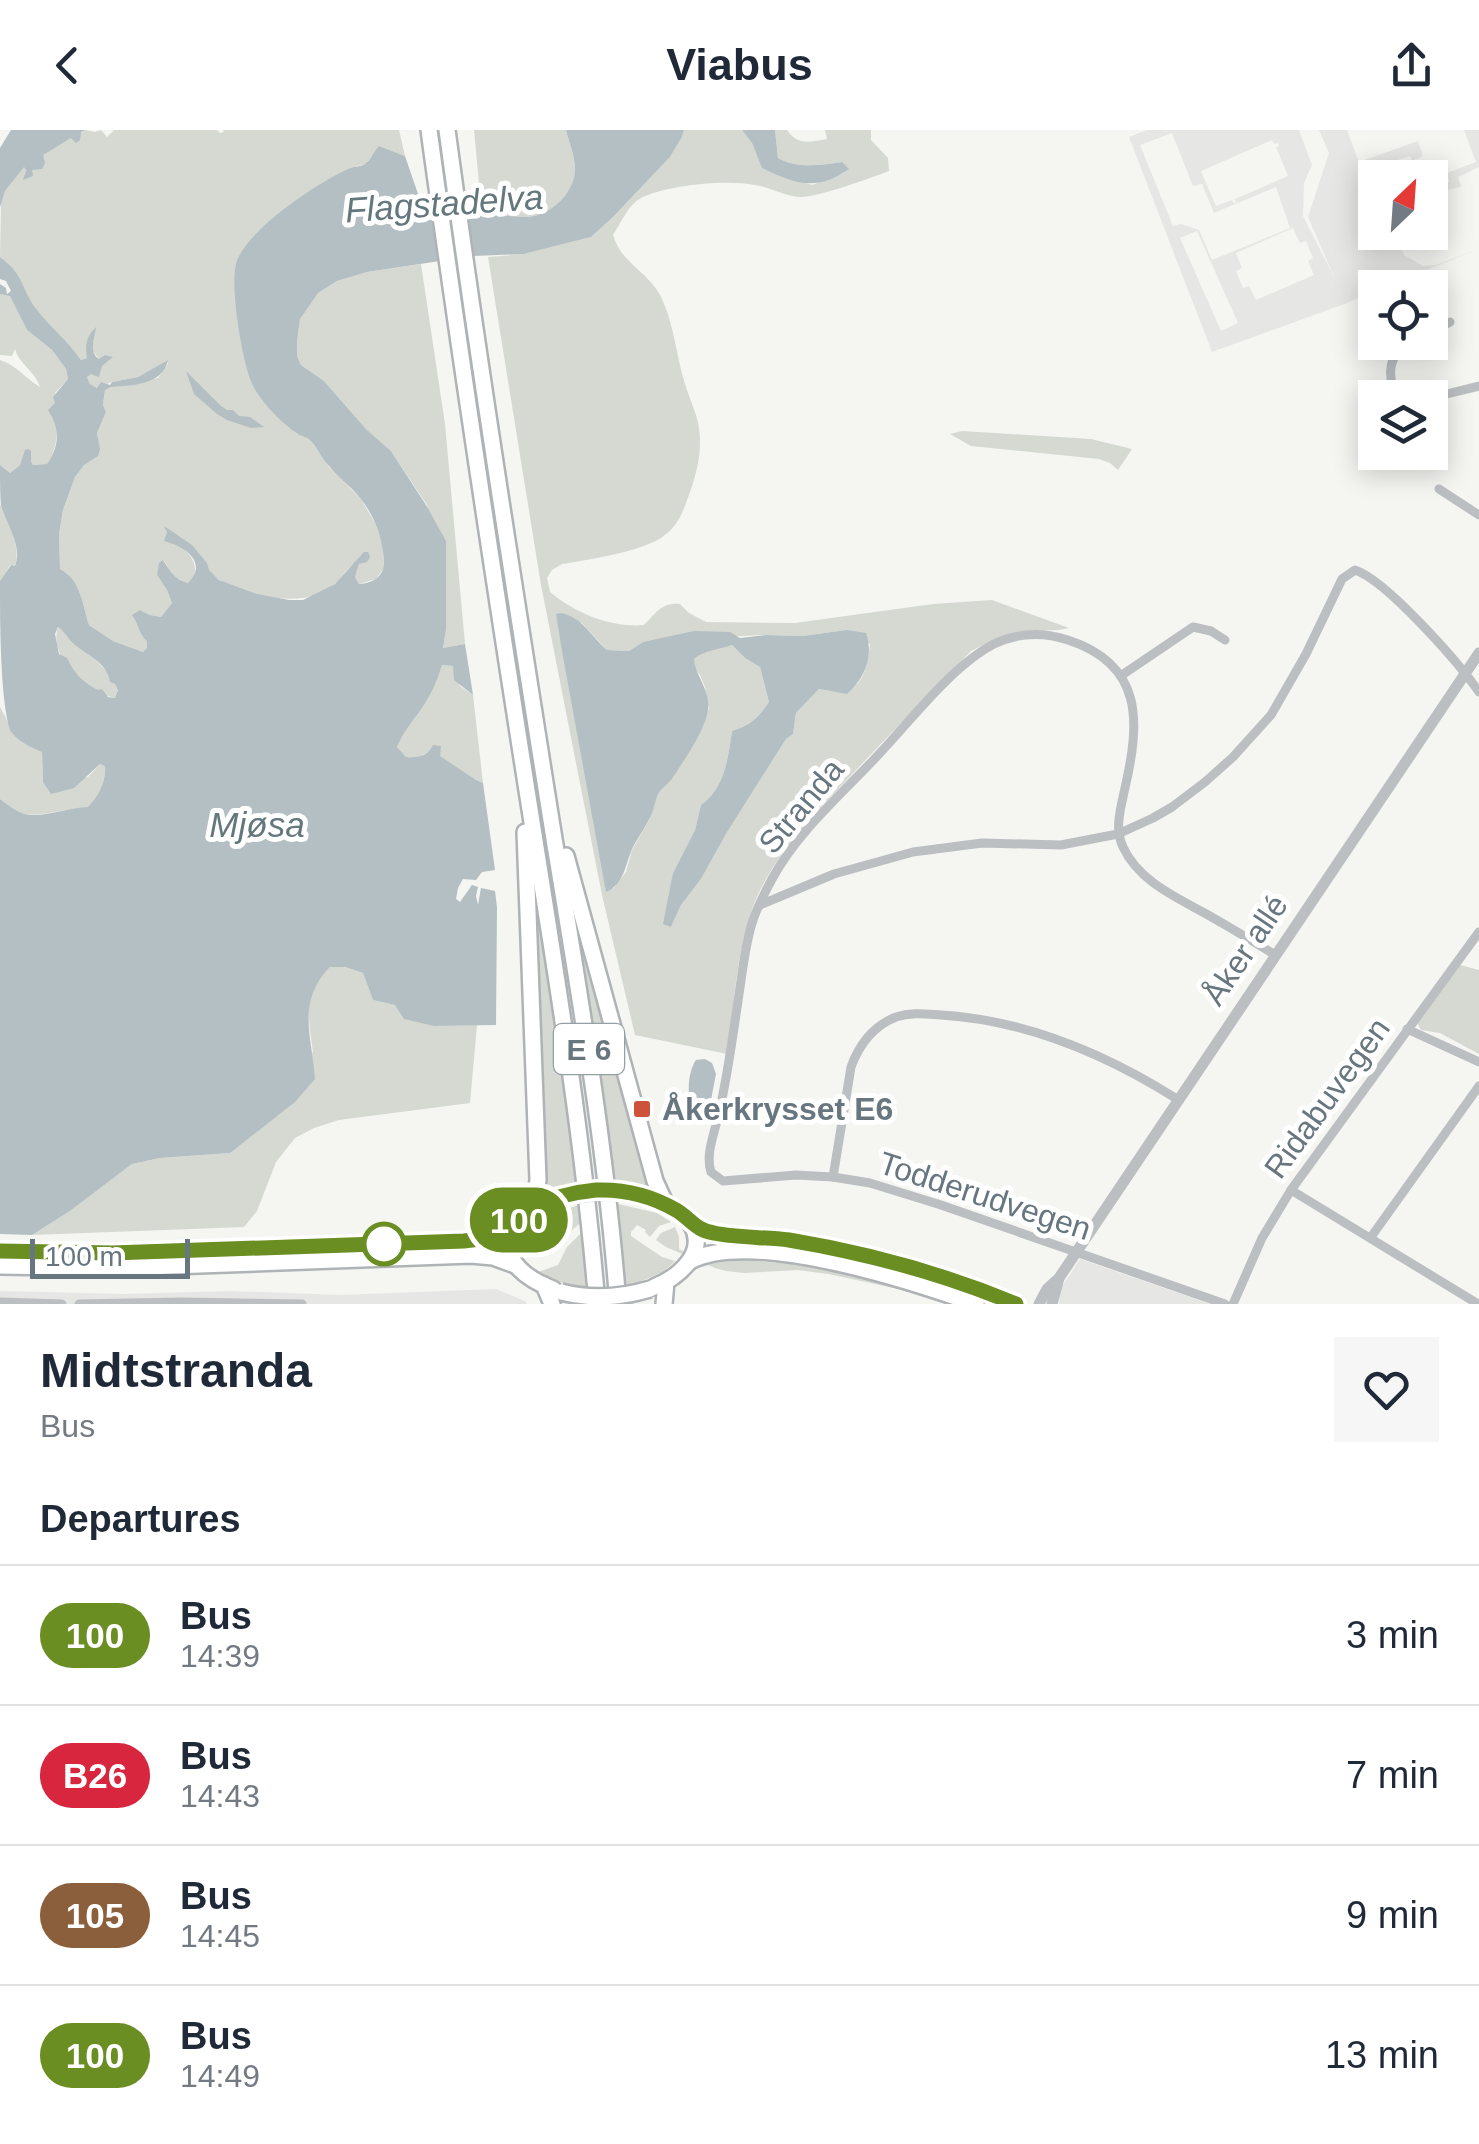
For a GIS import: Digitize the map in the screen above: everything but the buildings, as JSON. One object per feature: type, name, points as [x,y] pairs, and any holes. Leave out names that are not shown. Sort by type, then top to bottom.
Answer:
[{"type":"highway","name":"E 6","points":[[429,130],[574,1090],[597,1304]]},
{"type":"highway","name":"E 6","points":[[446,130],[592,1070],[618,1304]]},
{"type":"highway","name":"E 6","points":[[547,796],[558,822],[655,1181],[666,1205]]},
{"type":"highway","name":"E 6","points":[[528,798],[526,859],[538,1180],[530,1209]]},
{"type":"highway","points":[[0,1251],[126,1253],[464,1241],[491,1237],[513,1228],[530,1209],[554,1199],[597,1190],[646,1196],[684,1216],[693,1226],[716,1234],[785,1240],[876,1258],[948,1278],[1016,1304]]},
{"type":"highway","points":[[0,1266],[116,1268],[472,1255],[493,1257],[515,1266],[557,1298],[603,1298],[658,1286],[682,1271],[696,1242],[693,1226]]},
{"type":"highway","points":[[513,1228],[509,1244],[515,1266]]},
{"type":"highway","points":[[690,1261],[737,1250],[802,1257],[879,1273],[976,1304]]},
{"type":"highway","points":[[658,1286],[664,1304]]},
{"type":"street","points":[[1448,394],[1479,386]]},
{"type":"street","points":[[1439,489],[1479,514]]},
{"type":"street","points":[[760,905],[834,874],[913,852],[961,844],[1061,845],[1118,834],[1172,807],[1233,758],[1271,715],[1342,579],[1354,570],[1372,578],[1388,592],[1466,673],[1479,692]]},
{"type":"street","points":[[1225,640],[1211,631],[1193,627],[1122,675],[1131,700],[1134,740],[1118,834],[1133,863],[1154,884],[1275,954]]},
{"type":"street","name":"Stranda","points":[[722,1181],[711,1172],[708,1160],[745,952],[754,919],[784,858],[967,662],[983,650],[1027,634],[1065,639],[1099,655],[1122,675]]},
{"type":"street","name":"Åker allé","points":[[1039,1304],[1479,653]]},
{"type":"street","name":"Ridabuvegen","points":[[1233,1304],[1262,1238],[1291,1190],[1479,932]]},
{"type":"street","points":[[833,1176],[850,1067],[877,1028],[898,1016],[913,1013],[975,1019],[1033,1033],[1114,1064],[1178,1100]]},
{"type":"street","points":[[1407,1029],[1479,1062]]},
{"type":"street","points":[[1370,1237],[1479,1086]]},
{"type":"street","name":"Todderudvegen","points":[[722,1181],[775,1175],[833,1176],[894,1190],[1226,1304]]},
{"type":"street","points":[[1291,1190],[1478,1304]]},
{"type":"street","name":"Åker allé","points":[[1052,1304],[1059,1278]]},
{"type":"street","points":[[0,1302],[62,1304]]},
{"type":"street","points":[[78,1304],[302,1304]]},
{"type":"shaded area","points":[[86,130],[101,130],[107,137],[114,130],[399,130],[405,156],[379,146],[366,164],[332,179],[257,232],[237,306],[251,382],[272,410],[296,433],[310,439],[329,467],[361,499],[375,523],[383,544],[384,568],[376,579],[359,584],[355,577],[359,564],[315,595],[292,599],[265,596],[217,578],[180,537],[178,545],[191,557],[195,573],[189,583],[184,582],[164,560],[157,575],[172,603],[161,617],[140,610],[137,621],[147,640],[147,649],[143,652],[113,641],[89,625],[77,586],[60,569],[63,510],[75,477],[98,443],[97,433],[106,412],[105,390],[158,378],[168,364],[167,361],[138,377],[97,388],[90,384],[87,377],[99,359],[92,350],[95,329],[87,358],[81,360],[37,311],[17,275],[0,257],[1,202],[5,191],[24,166],[24,175],[46,151]]},
{"type":"shaded area","points":[[474,130],[566,130],[575,170],[566,195],[536,216],[494,215],[480,194]]},
{"type":"shaded area","points":[[684,130],[742,130],[763,168],[812,185],[844,173],[842,162],[801,165],[778,158],[775,130],[787,130],[796,139],[810,142],[827,139],[825,130],[871,130],[871,140],[888,158],[889,171],[832,191],[800,197],[743,183],[713,183],[652,193],[636,201],[613,235],[622,253],[654,286],[665,305],[698,422],[697,466],[681,514],[665,535],[631,550],[562,564],[547,578],[550,592],[594,617],[632,625],[644,625],[660,609],[674,604],[706,622],[795,623],[992,600],[1069,628],[1012,634],[971,651],[798,834],[772,869],[752,909],[739,962],[727,1054],[635,1035],[602,895],[541,585],[488,257],[524,254],[591,237],[670,157]],"holes":[[[581,622],[607,650],[629,651],[654,640],[803,636],[846,630],[870,644],[858,683],[843,691],[819,689],[796,713],[793,734],[786,739],[701,879],[681,905],[671,927],[673,873],[695,830],[701,805],[720,781],[732,731],[754,720],[769,702],[760,667],[732,645],[694,659],[709,708],[704,725],[658,793],[626,872],[613,889]]]},
{"type":"shaded area","points":[[1147,130],[1299,130],[1312,165],[1304,183],[1303,216],[1335,279],[1308,217],[1329,153],[1319,130],[1347,130],[1358,160],[1358,250],[1402,250],[1423,266],[1479,249],[1426,270],[1358,270],[1358,298],[1212,352],[1129,137]],"holes":[[[1172,133],[1193,186],[1202,184],[1214,213],[1276,187],[1290,228],[1212,260],[1199,230],[1181,224],[1173,226],[1140,145]],[[1272,140],[1278,143],[1276,147],[1288,176],[1235,199],[1236,203],[1232,200],[1216,206],[1201,171]],[[1293,228],[1300,243],[1306,241],[1314,275],[1256,300],[1249,286],[1243,288],[1236,271],[1242,268],[1236,253]],[[1197,231],[1238,323],[1221,331],[1180,238]]]},
{"type":"shaded area","points":[[1464,130],[1479,130],[1479,167],[1458,177],[1461,187],[1448,190],[1448,173],[1476,162]]},
{"type":"shaded area","points":[[1418,141],[1423,156],[1412,160],[1410,156],[1365,160]]},
{"type":"shaded area","points":[[421,264],[445,424],[465,644],[443,648],[445,587],[427,505],[391,451],[324,381],[301,365],[297,356],[300,319],[318,293],[337,281],[367,272]]},
{"type":"shaded area","points":[[0,294],[10,295],[27,330],[52,350],[66,369],[68,379],[55,393],[57,421],[52,456],[47,464],[33,465],[31,461],[10,473],[0,465],[0,360],[40,387],[15,349],[12,356],[0,355]]},
{"type":"shaded area","points":[[962,431],[1091,439],[1132,449],[1118,470],[1099,459],[971,446],[950,434]]},
{"type":"shaded area","points":[[0,504],[15,543],[16,559],[15,566],[10,565],[0,582]]},
{"type":"shaded area","points":[[58,627],[105,670],[118,690],[115,698],[93,689],[72,672],[59,650]]},
{"type":"shaded area","points":[[442,665],[453,666],[460,686],[473,695],[483,783],[430,751],[417,758],[406,757],[397,747],[427,700]]},
{"type":"shaded area","points":[[0,707],[19,739],[42,751],[43,782],[88,777],[100,764],[105,765],[101,788],[89,807],[28,814],[0,799]]},
{"type":"shaded area","points":[[532,888],[579,1185],[569,1188],[551,1187],[545,1182]]},
{"type":"shaded area","points":[[573,900],[650,1186],[648,1189],[616,1184]]},
{"type":"shaded area","points":[[1460,965],[1479,970],[1479,1054],[1440,1033],[1421,1030],[1417,1023]]},
{"type":"shaded area","points":[[330,967],[363,973],[373,1000],[395,1005],[434,1026],[477,1025],[470,1103],[339,1120],[295,1138],[276,1162],[257,1211],[244,1227],[32,1235],[132,1164],[230,1153],[313,1052],[311,997]]},
{"type":"shaded area","points":[[582,1204],[583,1221],[558,1246],[531,1227],[548,1215]]},
{"type":"shaded area","points":[[618,1204],[657,1213],[671,1222],[659,1226],[650,1237],[637,1225],[631,1232],[631,1236],[662,1257],[675,1261],[663,1272],[632,1285],[634,1304],[626,1304]]},
{"type":"shaded area","points":[[675,1227],[679,1249],[710,1264],[738,1260],[808,1265],[858,1274],[958,1304],[828,1274],[798,1270],[726,1271],[666,1247],[656,1240]]},
{"type":"shaded area","points":[[582,1232],[588,1289],[569,1286],[538,1272],[558,1265],[567,1247]]},
{"type":"shaded area","points":[[1080,1259],[1210,1304],[1059,1304],[1061,1288]]},
{"type":"shaded area","points":[[496,1289],[527,1304],[0,1304],[0,1291],[340,1295]]},
{"type":"water","points":[[11,130],[86,130],[76,143],[71,138],[43,155],[42,169],[32,170],[33,176],[23,180],[24,167],[5,191],[0,207],[0,148]]},
{"type":"water","name":"Mjøsa","points":[[566,130],[684,130],[670,157],[591,237],[524,254],[473,256],[367,272],[337,281],[318,293],[300,319],[297,342],[301,365],[324,381],[391,451],[446,541],[443,648],[465,644],[473,695],[454,680],[453,666],[442,665],[424,706],[397,747],[406,757],[418,757],[433,745],[441,746],[440,756],[483,783],[495,870],[482,872],[476,880],[463,879],[456,899],[460,902],[472,885],[478,887],[478,905],[481,888],[495,891],[496,1025],[434,1026],[404,1019],[395,1005],[373,1000],[363,973],[330,967],[319,980],[310,1006],[315,1079],[295,1102],[230,1153],[132,1164],[32,1235],[0,1234],[0,799],[29,815],[88,807],[101,788],[105,766],[100,764],[74,788],[51,794],[43,782],[42,752],[16,737],[7,717],[0,581],[11,565],[15,566],[17,551],[1,505],[0,465],[10,473],[20,465],[28,449],[33,465],[47,464],[57,437],[48,410],[68,379],[66,369],[52,350],[27,330],[10,296],[0,294],[0,284],[7,294],[11,291],[6,281],[0,279],[0,257],[14,270],[37,310],[81,360],[87,358],[87,341],[96,327],[94,353],[99,359],[105,355],[113,357],[102,366],[99,377],[87,377],[90,384],[97,388],[101,382],[110,385],[138,377],[168,360],[154,379],[105,390],[106,412],[97,433],[98,456],[75,477],[59,534],[60,569],[77,586],[89,625],[113,641],[143,652],[147,641],[132,615],[140,610],[161,617],[172,603],[157,575],[159,563],[163,560],[176,577],[188,583],[196,568],[186,551],[164,541],[164,526],[192,545],[219,580],[257,594],[303,600],[335,584],[364,552],[370,557],[359,564],[355,577],[359,584],[377,578],[382,572],[383,553],[377,529],[361,499],[311,441],[272,412],[252,384],[238,324],[235,275],[242,251],[253,237],[303,196],[350,168],[365,164],[379,146],[405,156],[418,194],[427,200],[477,192],[494,215],[536,216],[560,202],[574,178],[575,164]],"holes":[[[58,627],[104,668],[118,690],[115,698],[83,680],[67,658],[59,654],[55,634]]]},
{"type":"water","points":[[742,130],[775,130],[778,158],[793,164],[842,162],[849,169],[816,183],[785,178],[762,168]]},
{"type":"water","points":[[186,371],[221,406],[264,427],[251,428],[217,414],[194,394]]},
{"type":"water","points":[[556,614],[581,623],[607,650],[629,651],[643,642],[694,631],[730,632],[740,638],[846,630],[866,633],[868,658],[859,681],[847,694],[819,689],[796,713],[793,734],[786,739],[701,879],[681,905],[671,927],[663,924],[673,873],[695,830],[701,805],[720,781],[732,731],[754,720],[769,702],[760,667],[732,645],[694,659],[707,696],[706,718],[687,756],[659,793],[621,879],[606,892]]},
{"type":"water","points":[[696,1060],[712,1063],[716,1074],[709,1110],[703,1114],[692,1108],[689,1086]]},
{"type":"bus line","name":"100","points":[[0,1251],[112,1253],[464,1241],[491,1237],[513,1228],[530,1209],[554,1199],[610,1190],[656,1200],[704,1231],[838,1249],[948,1278],[1016,1304]]},
{"type":"place","name":"Åkerkrysset E6","points":[[642,1109]]},
{"type":"water label","name":"Flagstadelva","points":[[444,203]]}]
